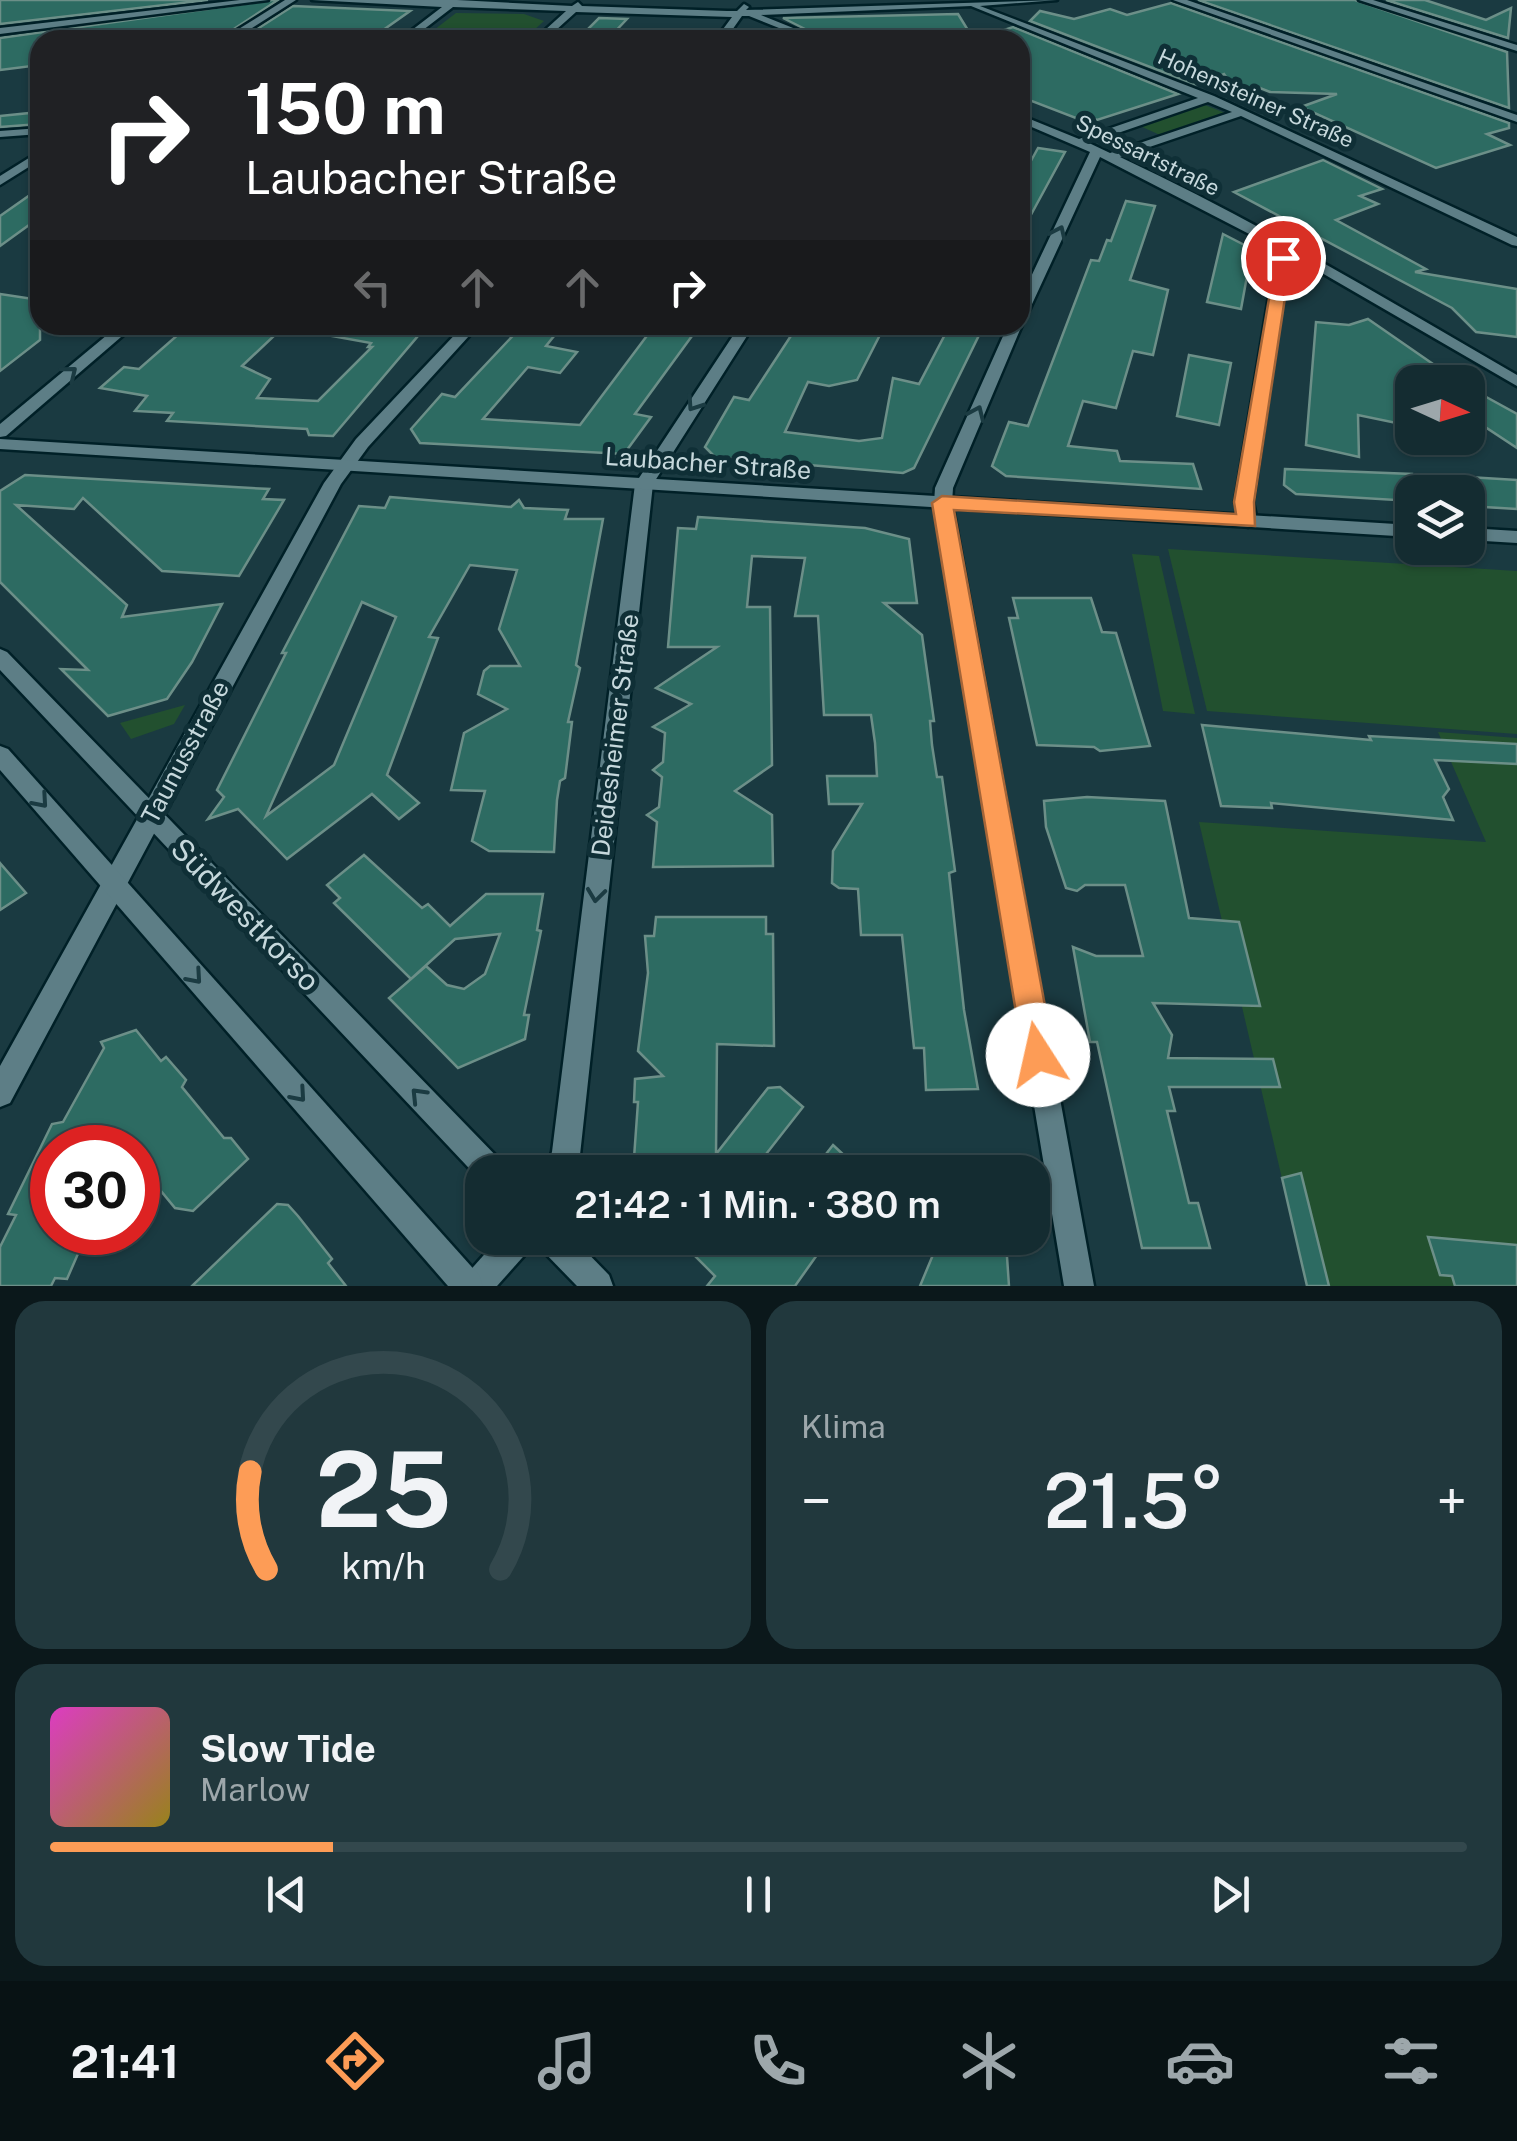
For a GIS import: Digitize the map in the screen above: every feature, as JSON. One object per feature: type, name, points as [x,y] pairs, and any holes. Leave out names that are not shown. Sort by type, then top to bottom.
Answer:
[{"type":"street","points":[[0,32],[263,0]]},
{"type":"street","points":[[242,30],[291,0]]},
{"type":"street","points":[[318,0],[742,12],[1052,0]]},
{"type":"street","points":[[539,0],[742,12],[791,30]]},
{"type":"street","points":[[728,30],[746,0]]},
{"type":"street","points":[[1178,0],[1517,119]]},
{"type":"street","points":[[1364,0],[1517,48]]},
{"type":"street","points":[[417,30],[453,2]]},
{"type":"street","points":[[550,30],[582,2]]},
{"type":"street","name":"Hohensteiner Straße","points":[[974,5],[1210,98],[1517,242]]},
{"type":"street","points":[[1080,142],[1210,98]]},
{"type":"street","points":[[1112,156],[1242,112]]},
{"type":"street","name":"Spessartstraße","points":[[1030,122],[1112,156],[1296,253],[1517,382]]},
{"type":"street","points":[[0,134],[30,132]]},
{"type":"street","points":[[1030,294],[1097,150]]},
{"type":"street","points":[[0,181],[30,162]]},
{"type":"street","points":[[1248,521],[1244,502],[1282,260],[1296,253]]},
{"type":"street","points":[[0,432],[116,335]]},
{"type":"street","name":"Taunusstraße","points":[[0,1093],[345,466],[463,335]]},
{"type":"street","name":"Deidesheimer Straße","points":[[566,1155],[644,484],[741,335]]},
{"type":"street","points":[[1011,335],[944,488],[942,503],[1079,1286]]},
{"type":"street","name":"Laubacher Straße","points":[[0,444],[1395,530]]},
{"type":"street","points":[[1485,535],[1517,538]]},
{"type":"street","name":"Südwestkorso","points":[[0,656],[476,1155]]},
{"type":"street","points":[[0,755],[468,1286]]},
{"type":"street","points":[[477,1286],[503,1255]]},
{"type":"street","points":[[568,1255],[598,1286]]},
{"type":"green space","points":[[456,13],[524,14],[544,21],[534,30],[434,30]]},
{"type":"green space","points":[[1205,105],[1225,113],[1160,135],[1140,126]]},
{"type":"green space","points":[[1168,549],[1517,571],[1517,734],[1207,711]]},
{"type":"green space","points":[[1132,554],[1159,556],[1195,714],[1163,711]]},
{"type":"green space","points":[[185,705],[174,724],[131,739],[120,723]]},
{"type":"green space","points":[[1438,732],[1517,738],[1517,1286],[1307,1286],[1199,822],[1486,842]]},
{"type":"building","points":[[0,0],[208,0],[0,24]]},
{"type":"building","points":[[272,0],[278,0],[232,30],[57,30]]},
{"type":"building","points":[[1198,0],[1355,0],[1507,52],[1509,108]]},
{"type":"building","points":[[1386,0],[1425,0],[1486,20],[1511,8],[1508,38]]},
{"type":"building","points":[[1171,3],[1509,123],[1509,128],[1487,134],[1510,145],[1436,168],[1301,107],[1337,94],[1270,92],[1255,86],[1252,92],[1236,91],[1224,74],[1197,85],[1030,21],[1040,11],[1074,19],[1110,9],[1127,15]]},
{"type":"building","points":[[293,6],[410,11],[383,30],[256,30]]},
{"type":"building","points":[[958,14],[968,30],[807,30],[783,18]]},
{"type":"building","points":[[599,18],[627,19],[617,30],[587,30]]},
{"type":"building","points":[[30,34],[30,66],[0,70],[0,38]]},
{"type":"building","points":[[1030,34],[1178,94],[1097,120],[1084,115],[1081,120],[1032,101]]},
{"type":"building","points":[[30,113],[30,125],[0,127],[0,116]]},
{"type":"building","points":[[1038,148],[1065,152],[1030,217],[1030,163]]},
{"type":"building","points":[[1323,160],[1382,189],[1360,196],[1378,204],[1336,220],[1426,269],[1415,272],[1517,289],[1517,337],[1476,332],[1452,308],[1234,192]]},
{"type":"building","points":[[30,195],[30,224],[0,246],[0,216]]},
{"type":"building","points":[[1126,201],[1155,206],[1130,280],[1168,290],[1153,355],[1133,351],[1116,408],[1083,401],[1068,446],[1117,451],[1120,461],[1193,464],[1201,489],[1006,476],[992,466],[1009,422],[1028,426],[1091,260],[1099,261],[1107,240],[1111,241]]},
{"type":"building","points":[[1223,234],[1252,249],[1241,309],[1207,302]]},
{"type":"building","points":[[0,294],[30,298],[30,335],[40,335],[40,340],[0,371]]},
{"type":"building","points":[[1368,319],[1434,365],[1395,365],[1395,423],[1358,415],[1359,457],[1306,445],[1316,322],[1349,325]]},
{"type":"building","points":[[178,335],[275,335],[242,366],[270,379],[257,398],[318,401],[372,347],[368,347],[371,343],[332,335],[419,335],[333,436],[309,435],[307,429],[167,421],[173,413],[135,411],[147,396],[100,388],[124,367],[139,369]]},
{"type":"building","points":[[514,335],[555,335],[546,346],[577,352],[560,373],[528,367],[483,419],[580,425],[648,335],[693,335],[635,414],[651,417],[624,454],[420,443],[411,429],[442,394],[455,397]]},
{"type":"building","points":[[791,335],[880,335],[857,380],[829,386],[808,382],[785,432],[859,441],[882,438],[893,378],[919,384],[945,335],[979,335],[914,468],[903,473],[715,457],[705,447],[734,397],[749,400]]},
{"type":"building","points":[[1189,355],[1231,363],[1219,425],[1177,416]]},
{"type":"building","points":[[1485,396],[1517,414],[1517,448],[1485,427]]},
{"type":"building","points":[[1285,469],[1412,474],[1395,475],[1395,500],[1296,494],[1284,485]]},
{"type":"building","points":[[25,475],[269,489],[263,499],[284,500],[239,576],[162,571],[83,498],[74,509],[16,505],[127,605],[122,617],[222,604],[192,662],[167,699],[108,716],[61,669],[88,670],[0,582],[0,491]]},
{"type":"building","points":[[1485,478],[1517,480],[1517,509],[1485,507]]},
{"type":"building","points":[[390,497],[511,507],[519,500],[524,508],[568,510],[565,519],[603,519],[576,665],[580,668],[568,722],[572,722],[565,778],[560,781],[557,800],[554,852],[489,851],[472,841],[485,791],[451,790],[464,733],[507,709],[478,694],[484,671],[490,666],[520,666],[499,629],[517,570],[470,565],[429,637],[438,638],[387,775],[419,803],[399,819],[372,794],[287,859],[238,809],[208,819],[224,797],[217,790],[286,653],[282,653],[359,506],[385,508]],"holes":[[[362,602],[396,617],[334,765],[266,816]]]},
{"type":"building","points":[[698,517],[865,528],[909,539],[917,603],[884,603],[922,635],[934,721],[930,721],[932,745],[937,777],[942,777],[955,871],[949,873],[964,1010],[978,1089],[926,1090],[924,1048],[914,1048],[902,935],[861,935],[858,889],[839,888],[832,883],[833,851],[862,804],[829,804],[827,776],[877,776],[875,743],[871,715],[824,715],[818,616],[795,616],[805,558],[752,556],[747,607],[770,607],[772,765],[735,791],[772,815],[773,866],[653,867],[657,822],[647,815],[659,807],[662,777],[653,770],[663,762],[665,733],[653,727],[691,704],[656,688],[717,647],[668,647],[678,528],[696,529]]},
{"type":"building","points":[[1013,598],[1091,598],[1102,632],[1116,633],[1150,746],[1100,751],[1094,747],[1037,745],[1009,618],[1018,618]]},
{"type":"building","points":[[1202,725],[1371,740],[1369,736],[1517,744],[1517,764],[1435,760],[1449,789],[1443,797],[1453,820],[1271,803],[1272,808],[1221,806]]},
{"type":"building","points":[[1087,797],[1165,801],[1189,918],[1239,922],[1260,1006],[1153,1003],[1172,1035],[1168,1058],[1273,1059],[1280,1087],[1169,1087],[1175,1111],[1167,1111],[1189,1203],[1198,1203],[1210,1248],[1142,1248],[1097,1042],[1090,1042],[1073,947],[1096,956],[1143,956],[1125,885],[1085,885],[1077,891],[1066,888],[1046,827],[1044,801]]},
{"type":"building","points":[[364,855],[422,908],[428,904],[450,926],[486,894],[543,894],[537,930],[541,931],[524,1015],[529,1015],[525,1039],[458,1068],[389,998],[411,979],[334,903],[340,898],[327,885]],"holes":[[[500,934],[485,974],[464,989],[447,985],[426,966],[412,978],[455,939]]]},
{"type":"building","points":[[0,863],[26,893],[0,910]]},
{"type":"building","points":[[656,917],[766,917],[766,934],[773,934],[774,1046],[717,1044],[716,1154],[768,1088],[780,1087],[803,1107],[765,1155],[634,1155],[638,1102],[634,1102],[635,1079],[663,1076],[638,1051],[648,973],[645,936],[654,936]]},
{"type":"building","points":[[136,1030],[161,1061],[166,1057],[186,1080],[182,1087],[224,1138],[231,1138],[248,1159],[193,1211],[175,1208],[160,1190],[160,1125],[52,1125],[63,1122],[104,1048],[101,1042]]},
{"type":"building","points":[[833,1145],[844,1155],[825,1155]]},
{"type":"building","points":[[30,1169],[30,1255],[77,1255],[67,1279],[55,1278],[51,1286],[0,1286],[0,1247],[16,1215],[8,1214]]},
{"type":"building","points":[[1301,1173],[1329,1286],[1307,1286],[1282,1178]]},
{"type":"building","points":[[277,1204],[288,1205],[298,1216],[332,1259],[328,1263],[346,1286],[192,1286]]},
{"type":"building","points":[[1428,1237],[1517,1245],[1517,1286],[1455,1286],[1452,1276],[1440,1275]]},
{"type":"building","points":[[694,1255],[817,1255],[795,1286],[707,1286],[715,1276]]},
{"type":"building","points":[[933,1255],[1007,1255],[1009,1286],[920,1286]]},
{"type":"route","points":[[1038,1055],[942,503],[1248,521],[1244,502],[1283,258]]}]
